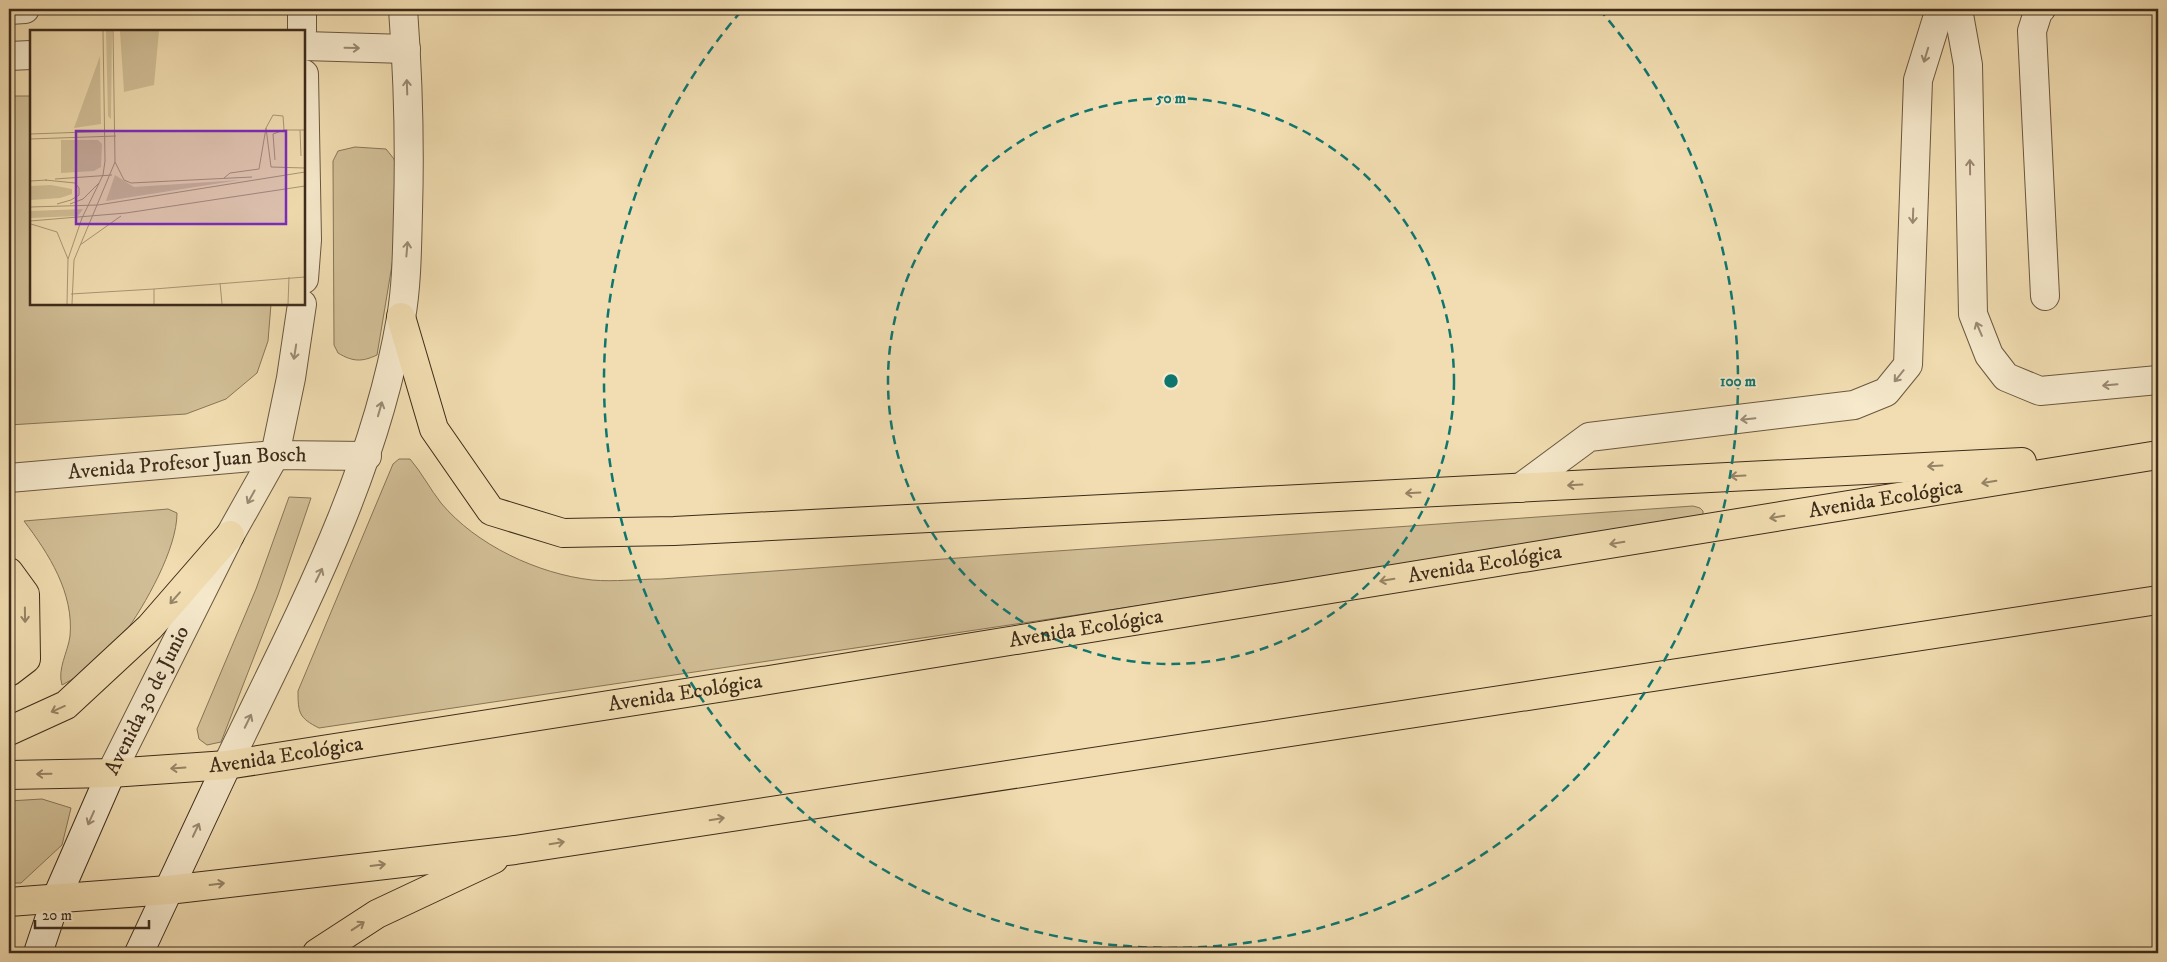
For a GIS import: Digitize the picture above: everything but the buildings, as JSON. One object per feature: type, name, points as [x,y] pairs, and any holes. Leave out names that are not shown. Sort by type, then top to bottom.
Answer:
[{"type":"main road","points":[[401,317],[434,429],[492,511],[563,533],[674,532],[2158,455]]},
{"type":"main road","name":"Avenida Ecológica","points":[[9,775],[111,773],[227,765],[769,680],[2158,455]]},
{"type":"main road","points":[[9,731],[66,705],[150,628],[230,535]]},
{"type":"main road","points":[[9,572],[25,594],[26,660],[9,672]]},
{"type":"main road","points":[[9,902],[168,890],[515,850],[2158,600]]},
{"type":"main road","points":[[317,953],[376,914],[515,850]]},
{"type":"street","points":[[9,10],[25,9]]},
{"type":"street","points":[[302,9],[302,30]]},
{"type":"street","points":[[139,953],[326,559],[367,456],[386,390],[401,317],[408,240],[410,149],[403,9]]},
{"type":"street","points":[[1520,488],[1589,437],[1854,405],[1886,392],[1908,365],[1918,80],[1940,9]]},
{"type":"street","points":[[1958,9],[1968,65],[1973,314],[1990,354],[2006,377],[2040,391],[2158,380]]},
{"type":"street","points":[[2041,9],[2038,12],[2032,31],[2045,296]]},
{"type":"street","points":[[305,46],[406,49]]},
{"type":"street","points":[[9,56],[30,55]]},
{"type":"street","points":[[305,129],[307,240],[305,266]]},
{"type":"street","name":"Avenida 30 de Junio","points":[[38,953],[56,899],[111,773],[230,535],[275,455],[291,378],[302,305]]},
{"type":"street","name":"Avenida Profesor Juan Bosch","points":[[9,478],[275,455],[367,456]]},
{"type":"shaded area","points":[[9,96],[30,96],[30,305],[271,305],[268,341],[257,373],[226,399],[186,414],[9,425]]},
{"type":"shaded area","points":[[355,147],[386,149],[394,159],[396,168],[393,259],[377,355],[358,360],[338,353],[334,345],[333,161],[338,151]]},
{"type":"shaded area","points":[[399,459],[410,459],[441,503],[455,518],[490,544],[530,564],[571,577],[600,581],[661,579],[1693,506],[1703,511],[1703,518],[1693,523],[319,728],[307,721],[301,714],[298,705],[298,691],[393,464]]},
{"type":"shaded area","points":[[289,497],[311,498],[278,595],[221,742],[207,745],[199,739],[197,729],[256,589]]},
{"type":"shaded area","points":[[168,509],[177,513],[172,543],[158,576],[141,608],[124,634],[111,648],[87,669],[62,685],[61,673],[70,636],[68,605],[64,589],[51,561],[24,521]]},
{"type":"shaded area","points":[[42,799],[71,808],[62,845],[21,883],[9,883],[9,801]]}]
